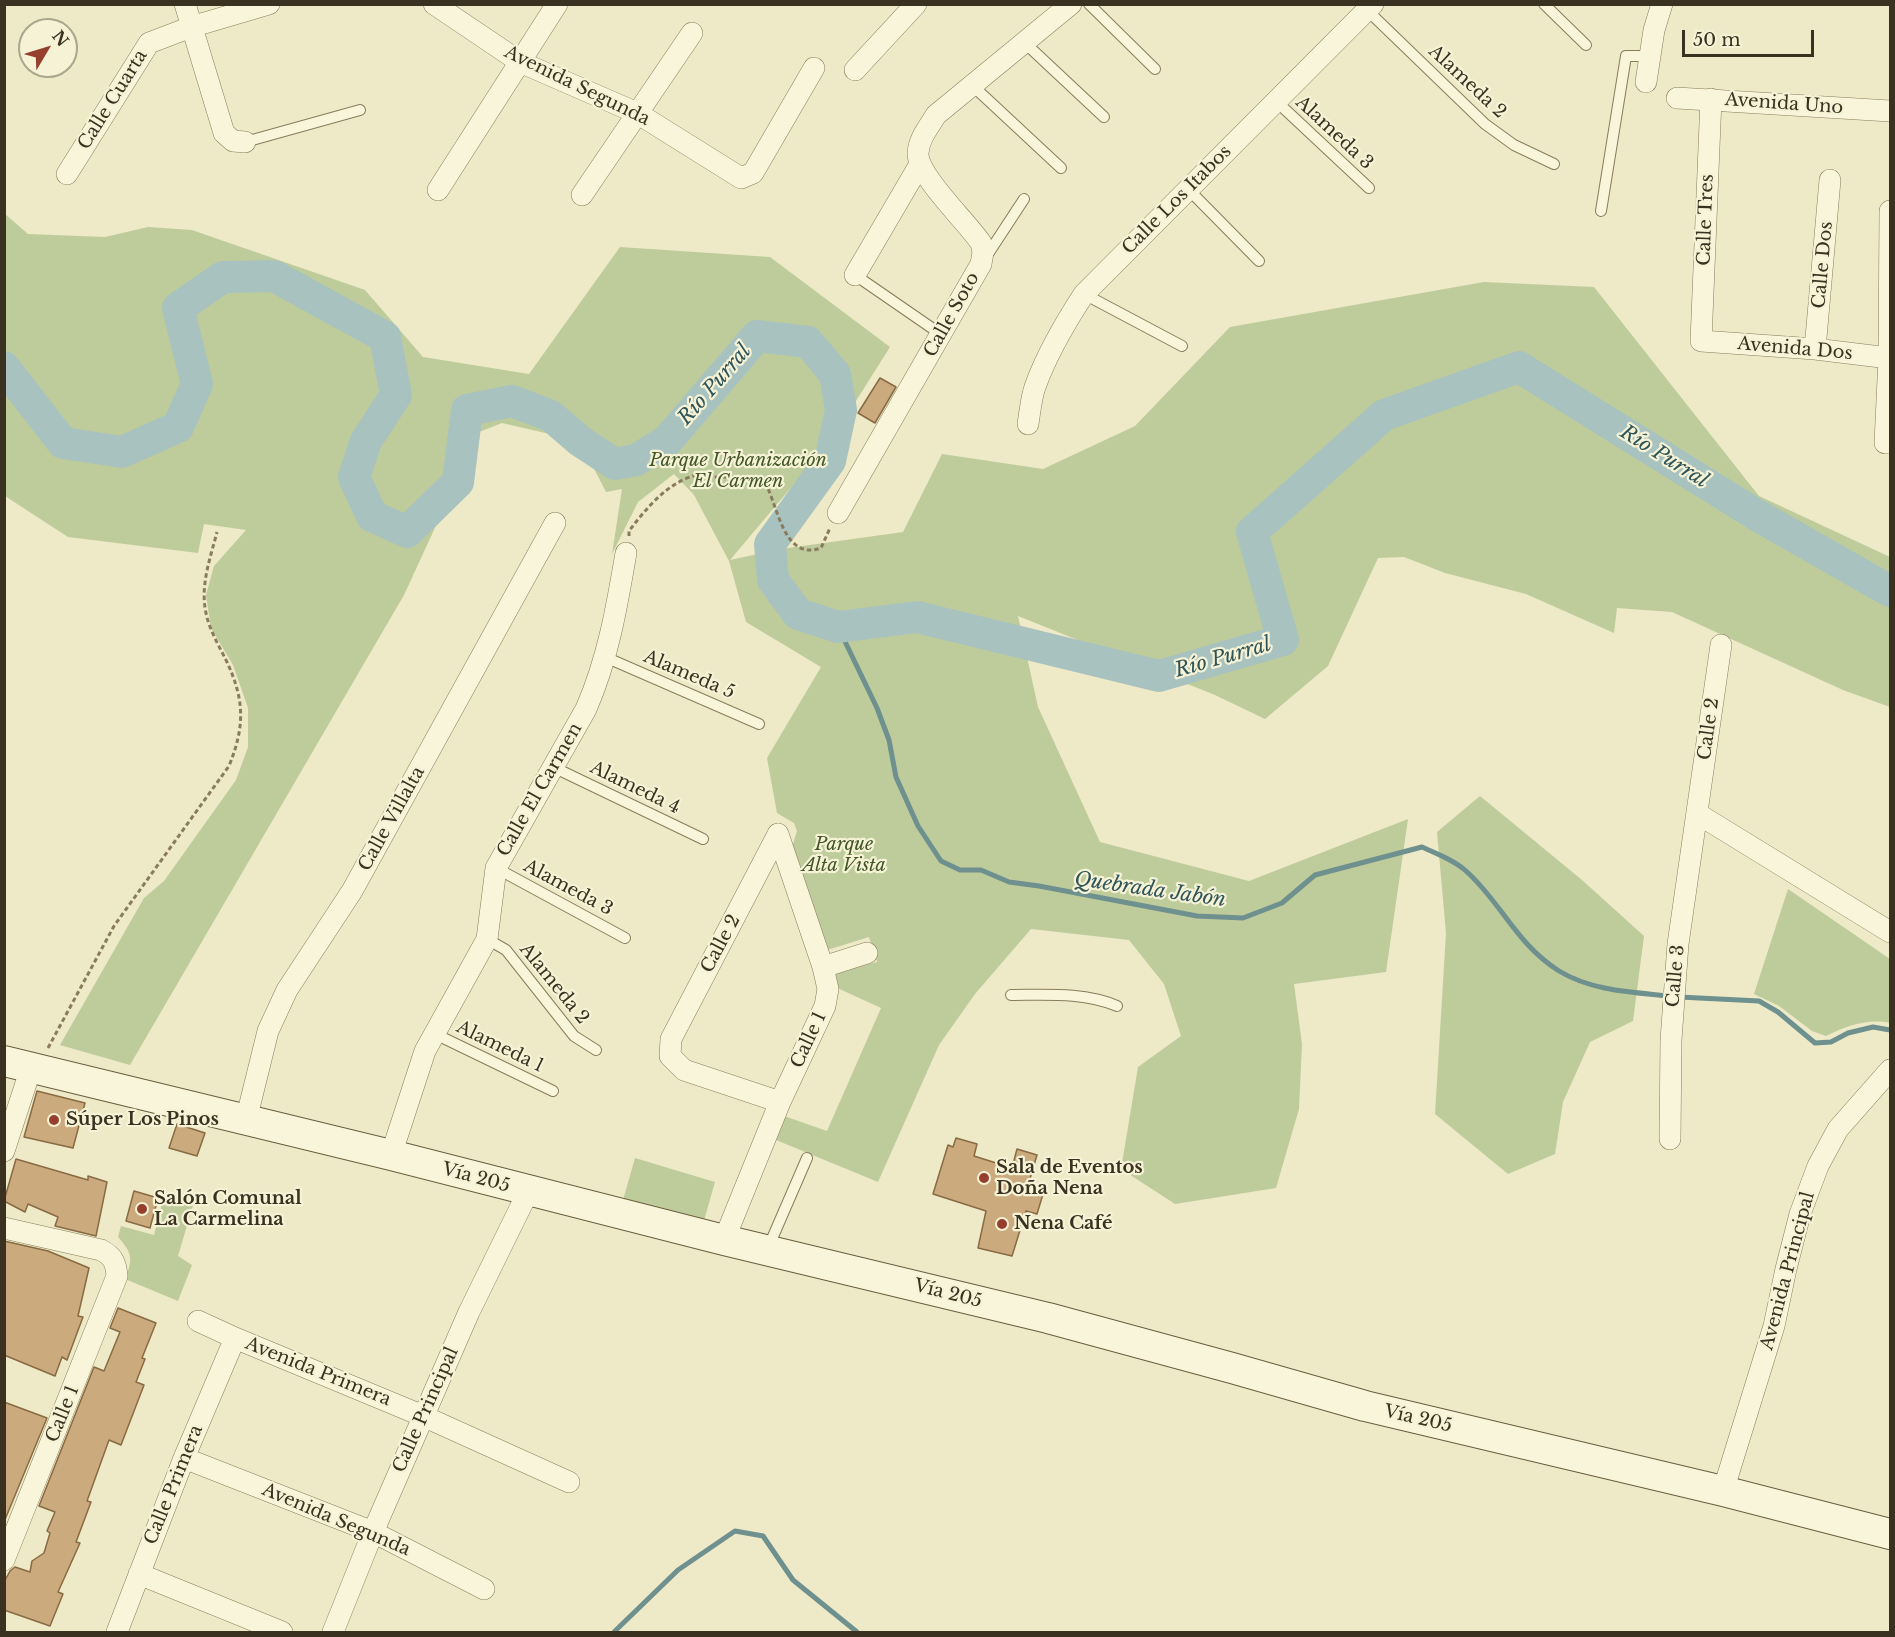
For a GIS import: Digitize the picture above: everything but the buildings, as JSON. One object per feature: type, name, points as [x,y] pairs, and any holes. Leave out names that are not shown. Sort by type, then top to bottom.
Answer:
[{"type":"main road","name":"Vía 205","points":[[25,1066],[391,1155],[528,1192],[767,1251],[1048,1318],[1365,1406],[1723,1491],[1890,1534]]},
{"type":"street","points":[[185,4],[224,133],[232,141],[244,142]]},
{"type":"street","name":"Calle Cuarta","points":[[67,174],[149,43],[191,27],[269,4]]},
{"type":"street","name":"Avenida Segunda","points":[[434,4],[520,62],[637,113],[741,178],[753,174],[814,68]]},
{"type":"street","points":[[438,190],[558,4]]},
{"type":"street","points":[[855,70],[916,4]]},
{"type":"street","points":[[855,275],[920,164],[918,154],[921,140],[936,116],[1071,4]]},
{"type":"street","points":[[1646,82],[1654,30],[1662,4]]},
{"type":"street","name":"Calle Los Itabos","points":[[1028,424],[1035,388],[1047,360],[1062,327],[1084,294],[1370,7]]},
{"type":"street","points":[[582,195],[692,33]]},
{"type":"street","name":"Avenida Uno","points":[[1677,98],[1890,111]]},
{"type":"street","name":"Calle Tres","points":[[1701,341],[1711,99]]},
{"type":"street","name":"Calle Soto","points":[[838,513],[981,264],[983,252],[981,243],[928,179],[920,164]]},
{"type":"street","name":"Calle Dos","points":[[1815,349],[1830,180]]},
{"type":"street","points":[[1885,443],[1889,357],[1890,211]]},
{"type":"street","name":"Avenida Dos","points":[[1701,341],[1889,357]]},
{"type":"street","name":"Calle Villalta","points":[[246,1120],[268,1031],[287,990],[352,891],[555,523]]},
{"type":"street","name":"Calle El Carmen","points":[[391,1155],[433,1033],[487,939],[496,868],[586,709],[597,685],[614,623],[626,553]]},
{"type":"street","name":"Calle 2","points":[[1698,813],[1721,645]]},
{"type":"street","points":[[1698,813],[1888,925]]},
{"type":"street","name":"Calle 3","points":[[1671,1139],[1671,1040],[1678,944],[1698,813]]},
{"type":"street","name":"Calle 2","points":[[778,834],[671,1039],[670,1056],[684,1070],[780,1102]]},
{"type":"street","name":"Calle 1","points":[[724,1240],[780,1102],[825,1006],[828,989],[778,834]]},
{"type":"street","points":[[823,968],[867,952]]},
{"type":"street","points":[[4,1151],[25,1066]]},
{"type":"street","name":"Avenida Principal","points":[[1723,1491],[1774,1326],[1800,1214],[1818,1166],[1838,1129],[1890,1070]]},
{"type":"street","name":"Calle Principal","points":[[333,1632],[373,1532],[469,1312],[528,1192]]},
{"type":"street","name":"Calle 1","points":[[4,1227],[101,1250],[113,1260],[116,1266],[115,1283],[4,1560]]},
{"type":"street","name":"Avenida Primera","points":[[198,1321],[423,1416],[569,1482]]},
{"type":"street","name":"Calle Primera","points":[[117,1632],[184,1458],[235,1338]]},
{"type":"street","name":"Avenida Segunda","points":[[184,1458],[373,1532],[484,1589]]},
{"type":"street","points":[[139,1574],[282,1632]]},
{"type":"lane","points":[[1089,4],[1155,69]]},
{"type":"lane","points":[[1544,4],[1586,45]]},
{"type":"lane","name":"Alameda 2","points":[[1370,7],[1485,124],[1514,145],[1554,164]]},
{"type":"lane","points":[[1025,43],[1104,117]]},
{"type":"lane","points":[[1602,211],[1626,56],[1649,56]]},
{"type":"lane","points":[[973,86],[1061,168]]},
{"type":"lane","name":"Alameda 3","points":[[1276,101],[1369,188]]},
{"type":"lane","points":[[244,142],[360,110]]},
{"type":"lane","points":[[1188,189],[1259,261]]},
{"type":"lane","points":[[981,264],[1024,199]]},
{"type":"lane","points":[[855,275],[942,335]]},
{"type":"lane","points":[[1084,294],[1182,346]]},
{"type":"lane","name":"Alameda 5","points":[[605,657],[759,724]]},
{"type":"lane","name":"Alameda 4","points":[[553,767],[703,839]]},
{"type":"lane","name":"Alameda 3","points":[[496,868],[625,938]]},
{"type":"lane","name":"Alameda 2","points":[[487,939],[506,950],[574,1036],[596,1050]]},
{"type":"lane","points":[[1011,995],[1089,997],[1117,1006]]},
{"type":"lane","name":"Alameda 1","points":[[433,1033],[553,1091]]},
{"type":"lane","points":[[767,1251],[807,1158]]},
{"type":"path","points":[[626,553],[629,531],[646,510],[663,492],[694,476],[750,477],[763,480],[788,538],[801,550],[812,551],[821,548],[838,513]]},
{"type":"path","points":[[25,1066],[47,1050],[114,926],[229,766],[236,748],[241,731],[242,713],[227,663],[206,614],[204,584],[217,532]]},
{"type":"green space","points":[[4,213],[28,234],[105,237],[148,227],[192,230],[365,290],[423,357],[529,374],[620,247],[770,257],[890,347],[832,439],[730,560],[781,549],[903,532],[942,454],[1043,469],[1135,426],[1230,327],[1484,282],[1594,287],[1759,496],[1890,557],[1890,707],[1843,690],[1672,612],[1617,608],[1614,633],[1526,594],[1445,573],[1404,557],[1378,558],[1328,666],[1265,719],[1215,695],[1018,616],[1038,707],[1100,842],[1249,881],[1408,819],[1386,972],[1294,984],[1302,1044],[1299,1109],[1276,1188],[1175,1204],[1121,1169],[1138,1067],[1181,1036],[1164,984],[1129,940],[1031,929],[975,994],[939,1045],[878,1182],[776,1140],[784,1116],[827,1131],[881,1008],[833,986],[831,973],[877,962],[869,937],[824,951],[792,847],[797,831],[794,823],[777,813],[767,758],[821,667],[746,622],[729,561],[694,495],[674,474],[638,502],[612,554],[622,489],[606,492],[580,441],[502,423],[479,432],[404,595],[130,1065],[60,1045],[144,898],[164,881],[236,780],[248,747],[248,708],[233,665],[211,628],[206,595],[214,566],[246,530],[204,524],[198,553],[68,537],[5,496]]},
{"type":"green space","points":[[1480,796],[1582,880],[1644,936],[1633,1021],[1590,1042],[1563,1102],[1555,1154],[1508,1174],[1435,1114],[1446,933],[1437,832]]},
{"type":"green space","points":[[1788,889],[1890,959],[1890,1023],[1857,1024],[1826,1036],[1812,1031],[1779,1006],[1754,994]]},
{"type":"green space","points":[[635,1158],[715,1182],[703,1224],[623,1200]]},
{"type":"green space","points":[[165,1192],[194,1202],[178,1256],[192,1265],[178,1301],[125,1279],[130,1257],[127,1248],[118,1237],[121,1226],[154,1235]]},
{"type":"waterway","name":"Río Purral","points":[[4,367],[63,443],[122,452],[178,427],[197,384],[178,308],[223,277],[274,276],[385,337],[396,395],[366,441],[354,477],[372,516],[407,532],[458,482],[467,410],[512,401],[551,416],[580,441],[615,464],[636,460],[667,441],[757,336],[808,342],[835,374],[841,410],[830,461],[770,544],[773,580],[798,614],[838,627],[917,617],[1159,676],[1283,640],[1252,532],[1384,415],[1519,367],[1755,514],[1890,591]]},
{"type":"waterway","name":"Quebrada Jabón","points":[[838,627],[877,708],[889,740],[896,777],[918,826],[941,861],[960,870],[981,870],[1009,882],[1197,916],[1243,918],[1282,903],[1315,875],[1422,847],[1451,860],[1466,871],[1531,948],[1559,971],[1599,987],[1669,996]]},
{"type":"waterway","name":"Quebrada Jabón","points":[[1679,997],[1759,1001],[1778,1012],[1815,1043],[1831,1042],[1848,1033],[1873,1027],[1890,1030]]},
{"type":"waterway","points":[[614,1632],[678,1570],[735,1531],[763,1536],[793,1580],[857,1632]]},
{"type":"place","name":"Súper Los Pinos","points":[[54,1120]]},
{"type":"place","name":"Sala de Eventos Doña Nena","points":[[984,1178]]},
{"type":"place","name":"Salón Comunal La Carmelina","points":[[142,1209]]},
{"type":"place","name":"Nena Café","points":[[1002,1224]]},
{"type":"park label","name":"Parque Urbanización El Carmen","points":[[738,471]]},
{"type":"park label","name":"Parque Alta Vista","points":[[844,855]]}]
